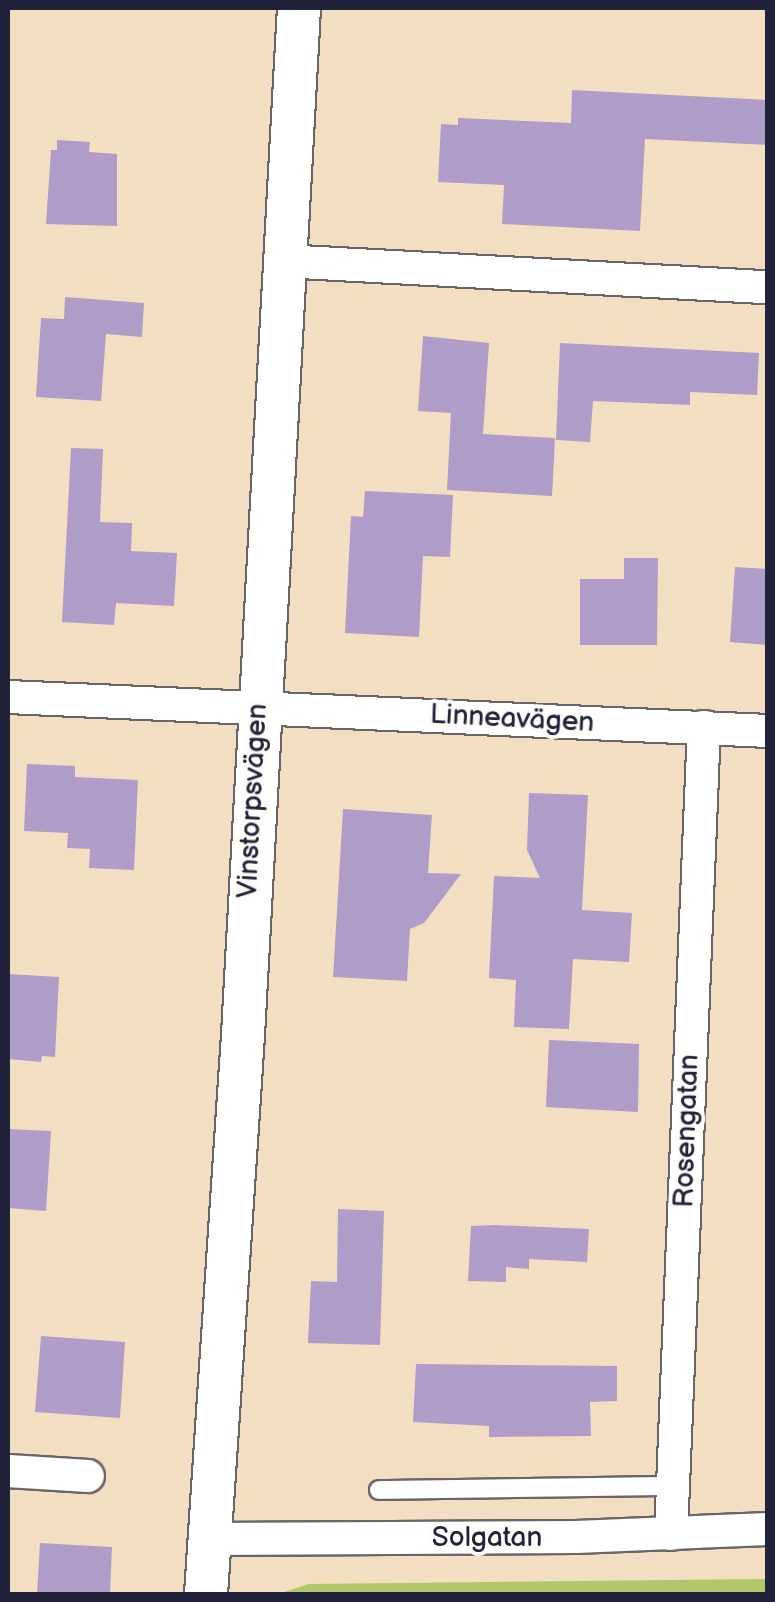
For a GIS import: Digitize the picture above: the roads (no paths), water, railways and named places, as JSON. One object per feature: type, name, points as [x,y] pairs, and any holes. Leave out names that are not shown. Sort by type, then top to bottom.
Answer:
[{"type":"street","name":"Vinstorpsvägen","points":[[206,1594],[243,1035],[257,710],[299,8]]},
{"type":"street","points":[[282,260],[768,287]]},
{"type":"street","name":"Linneavägen","points":[[8,697],[768,730]]},
{"type":"street","name":"Rosengatan","points":[[671,1534],[704,728]]},
{"type":"street","points":[[8,1471],[88,1476]]},
{"type":"street","name":"Solgatan","points":[[207,1540],[671,1534],[768,1529]]},
{"type":"lane","points":[[379,1490],[672,1486]]}]
